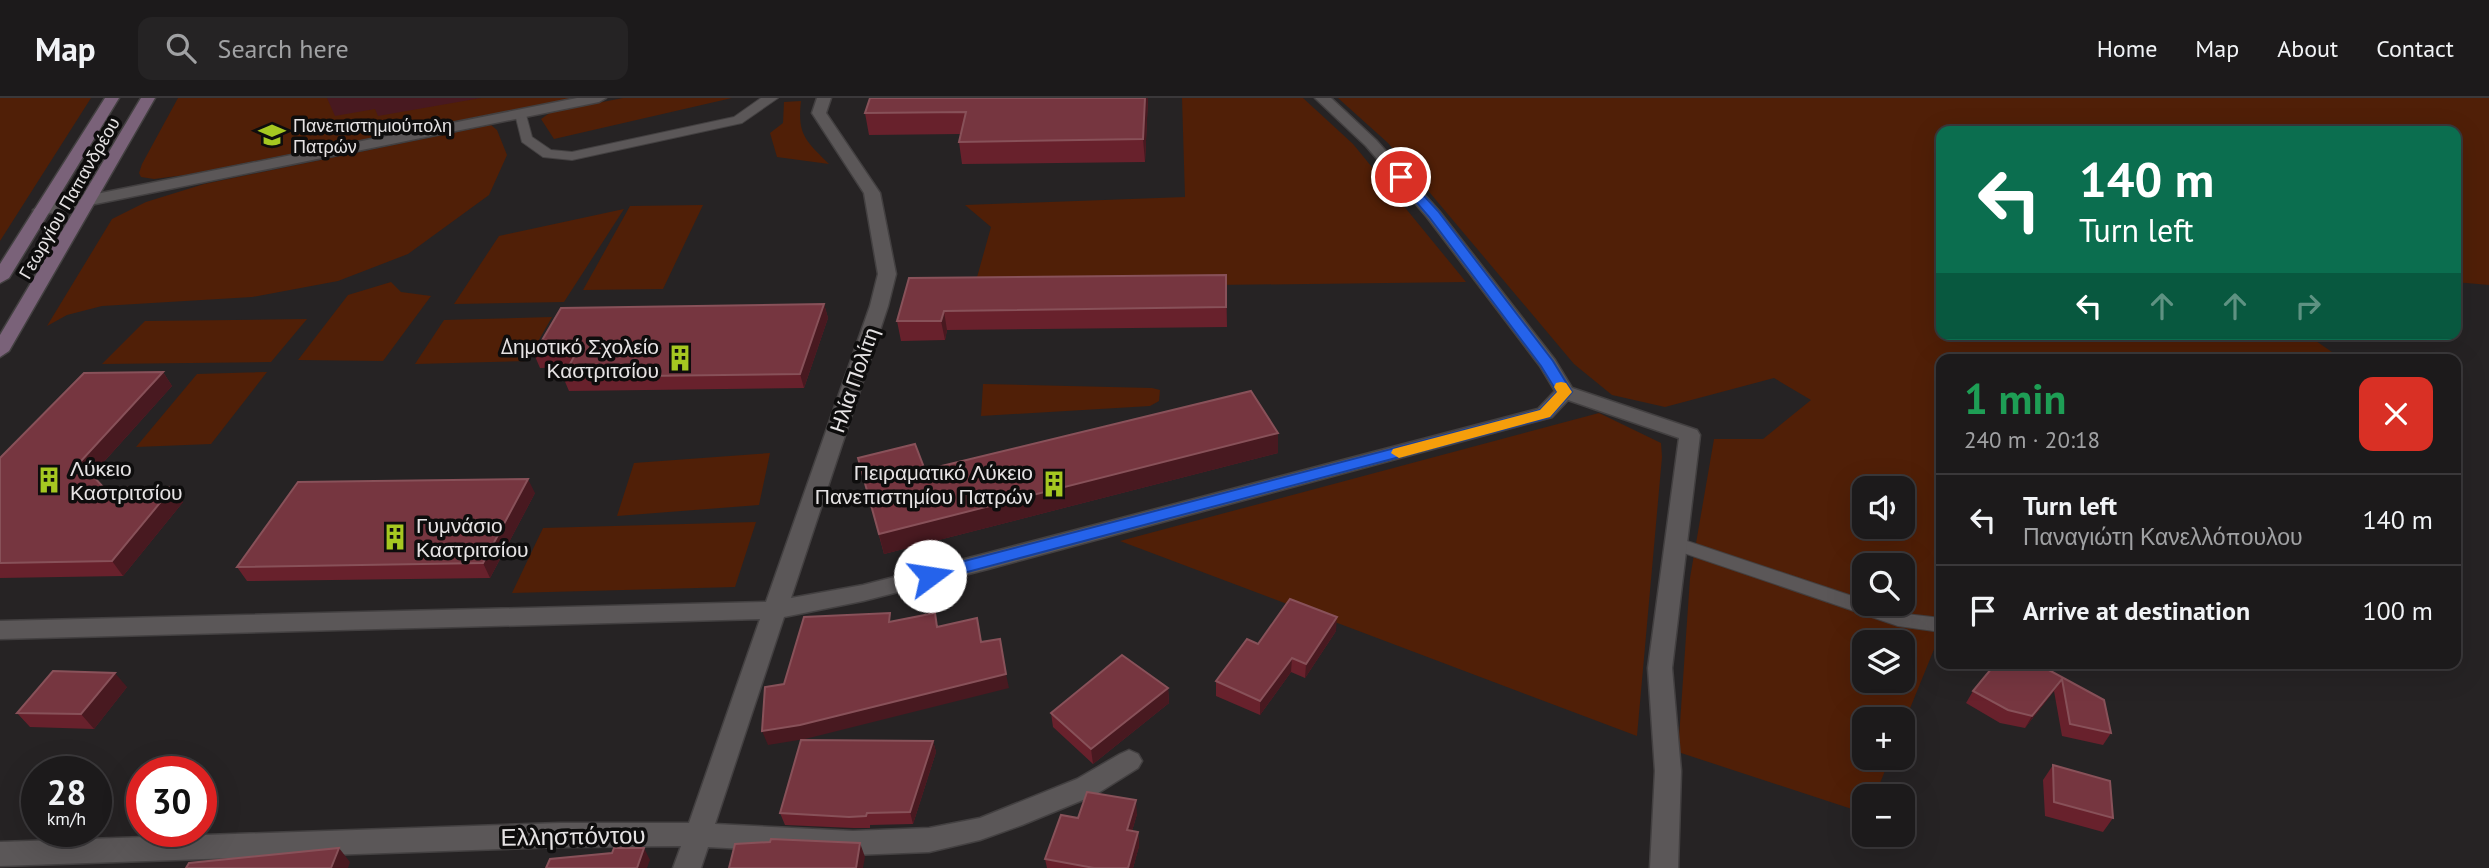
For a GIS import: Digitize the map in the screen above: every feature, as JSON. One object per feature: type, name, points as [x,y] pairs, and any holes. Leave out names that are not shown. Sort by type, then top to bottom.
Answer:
[{"type":"main road","name":"Γεωργίου Παπανδρέου","points":[[0,278],[111,98]]},
{"type":"main road","name":"Γεωργίου Παπανδρέου","points":[[0,351],[148,98]]},
{"type":"street","points":[[41,210],[599,98]]},
{"type":"street","name":"Ηλία Πολίτη","points":[[687,868],[879,306],[887,274],[872,193],[819,113],[824,98]]},
{"type":"street","points":[[1322,98],[1371,143],[1433,214],[1548,364],[1565,392],[1690,435],[1660,668],[1668,771],[1664,868]]},
{"type":"street","points":[[0,630],[775,610],[942,573],[1545,413],[1565,392]]},
{"type":"street","name":"Ελλησπόντου","points":[[0,854],[560,835],[699,834],[853,843],[946,838],[980,829],[1086,787],[1129,761]]},
{"type":"lane","points":[[148,98],[153,98]]},
{"type":"lane","points":[[521,114],[526,139],[548,154],[572,156],[738,120],[749,115],[755,104],[772,98]]},
{"type":"lane","points":[[1678,544],[1905,621],[1936,624]]},
{"type":"shaded area","points":[[0,98],[91,98],[0,241]]},
{"type":"shaded area","name":"Πανεπιστημιούπολη Πατρών","points":[[178,98],[572,98],[185,175],[154,179],[141,177],[139,173],[142,164]]},
{"type":"shaded area","points":[[623,98],[732,98],[554,139],[541,119],[551,112]]},
{"type":"shaded area","points":[[1182,98],[1303,98],[1353,144],[1466,282],[974,288],[991,227],[965,205],[1185,197]]},
{"type":"shaded area","points":[[1338,98],[2489,98],[2489,285],[2461,283],[2461,126],[1936,126],[1936,340],[2315,340],[2335,354],[1936,354],[1936,644],[1911,707],[1852,707],[1852,770],[1885,770],[1880,784],[1852,784],[1852,809],[1678,752],[1690,578],[1714,439],[1763,439],[1811,400],[1774,378],[1665,407],[1612,395],[1574,364],[1388,143]]},
{"type":"shaded area","points":[[801,101],[800,122],[805,137],[829,164],[777,157],[770,133],[783,123],[784,102]]},
{"type":"shaded area","points":[[491,125],[497,130],[507,155],[489,195],[408,254],[338,281],[252,297],[102,306],[67,315],[47,326],[112,219],[146,202],[204,184]]},
{"type":"shaded area","points":[[703,205],[663,289],[583,290],[630,206]]},
{"type":"shaded area","points":[[624,209],[564,302],[454,304],[499,236]]},
{"type":"shaded area","points":[[391,282],[401,292],[431,296],[383,361],[298,360],[348,295]]},
{"type":"shaded area","points":[[552,317],[527,361],[415,364],[444,320]]},
{"type":"shaded area","points":[[307,319],[271,362],[102,364],[145,321]]},
{"type":"shaded area","points":[[267,372],[211,444],[136,447],[197,374]]},
{"type":"shaded area","points":[[983,384],[1160,390],[1159,401],[1150,406],[981,416]]},
{"type":"shaded area","points":[[1599,413],[1661,443],[1662,457],[1637,736],[1120,541]]},
{"type":"shaded area","points":[[770,453],[759,505],[617,516],[634,463]]},
{"type":"shaded area","points":[[756,522],[735,587],[512,593],[543,528]]},
{"type":"building","points":[[870,98],[1145,98],[1143,139],[959,142],[966,112],[865,113]]},
{"type":"building","points":[[1226,275],[1226,307],[944,311],[941,321],[897,321],[909,278]]},
{"type":"building","name":"Δημοτικό Σχολείο Καστριτσίου","points":[[824,304],[800,374],[563,377],[576,353],[534,354],[561,308]]},
{"type":"building","name":"Λύκειο Καστριτσίου","points":[[163,372],[80,462],[104,488],[173,487],[112,561],[0,563],[0,458],[84,373]]},
{"type":"building","name":"Πειραματικό Λύκειο Πανεπιστημίου Πατρών","points":[[1251,391],[1278,433],[879,534],[858,458],[915,444],[925,470]]},
{"type":"building","name":"Γυμνάσιο Καστριτσίου","points":[[528,479],[483,563],[237,567],[298,482]]},
{"type":"building","points":[[1290,599],[1337,617],[1306,664],[1292,658],[1260,701],[1216,681],[1247,639],[1258,644]]},
{"type":"building","points":[[890,613],[889,622],[935,613],[937,627],[977,618],[981,642],[1000,639],[1006,674],[800,725],[762,731],[765,687],[784,684],[804,617]]},
{"type":"building","points":[[1122,655],[1168,688],[1091,749],[1051,713]]},
{"type":"building","points":[[1991,669],[2047,669],[2104,700],[2111,733],[2070,724],[2062,679],[2032,716],[2008,710],[1973,691]]},
{"type":"building","points":[[53,671],[115,673],[81,714],[17,713]]},
{"type":"building","points":[[801,740],[933,741],[910,812],[867,813],[866,816],[849,817],[780,813]]},
{"type":"building","points":[[2053,765],[2110,781],[2113,818],[2054,802]]},
{"type":"building","points":[[1087,792],[1136,800],[1127,830],[1138,832],[1128,868],[1094,868],[1045,859],[1061,815],[1078,818]]},
{"type":"building","points":[[771,839],[860,843],[856,868],[729,868],[735,844],[770,842]]},
{"type":"building","points":[[339,848],[331,868],[186,868],[189,863]]},
{"type":"building","points":[[614,848],[644,848],[637,868],[546,868],[550,859],[612,853]]},
{"type":"slow traffic","points":[[1399,453],[1545,413],[1565,392],[1561,387]]},
{"type":"place","name":"Πανεπιστημιούπολη Πατρών","points":[[272,135]]},
{"type":"place","name":"Δημοτικό Σχολείο Καστριτσίου","points":[[680,358]]},
{"type":"place","name":"Λύκειο Καστριτσίου","points":[[49,480]]},
{"type":"place","name":"Πειραματικό Λύκειο Πανεπιστημίου Πατρών","points":[[1054,484]]},
{"type":"place","name":"Γυμνάσιο Καστριτσίου","points":[[395,537]]},
{"type":"route","points":[[930,576],[1545,413],[1565,392],[1548,364],[1433,214],[1401,177]]}]
